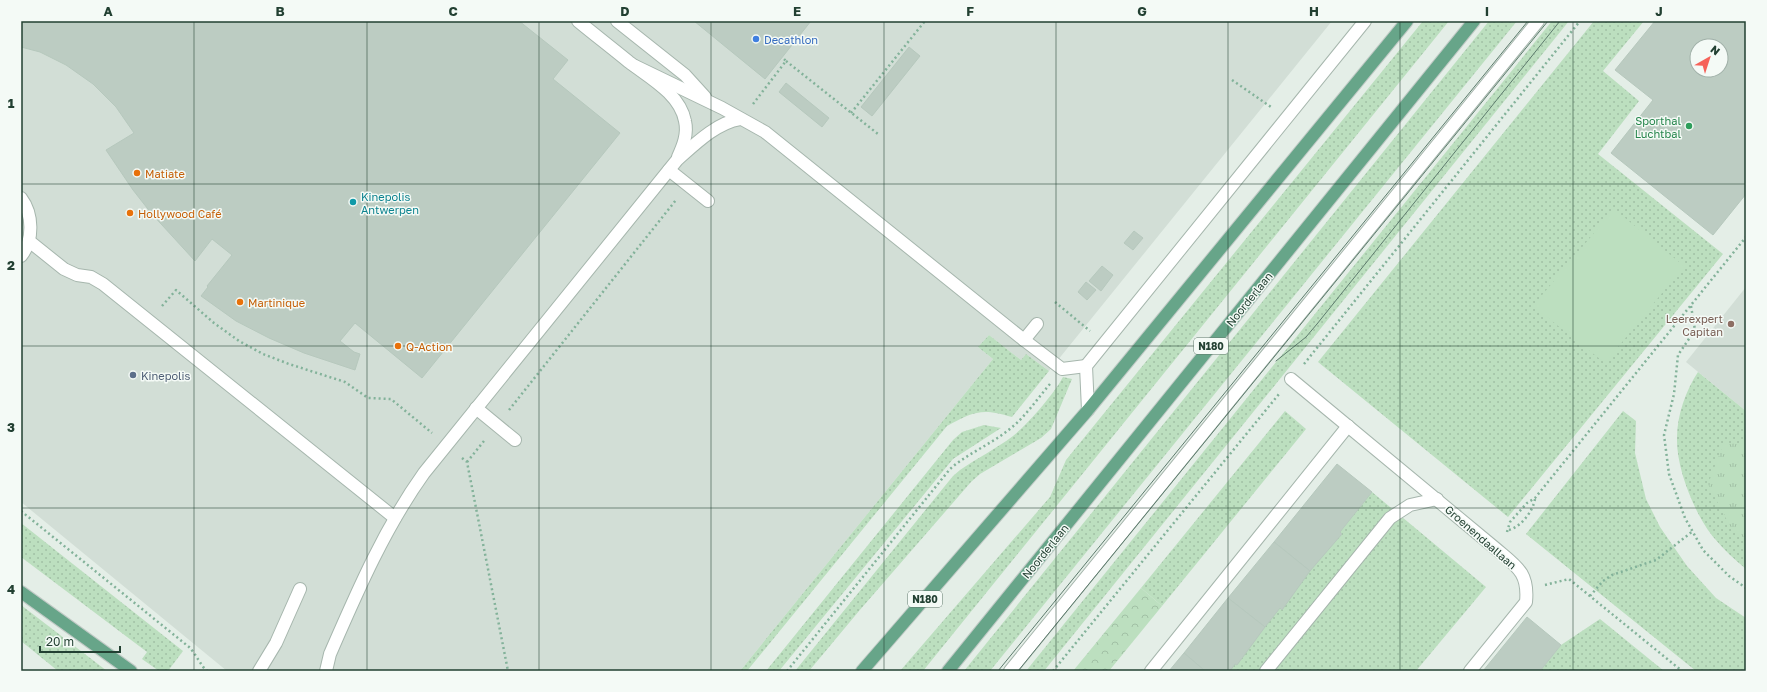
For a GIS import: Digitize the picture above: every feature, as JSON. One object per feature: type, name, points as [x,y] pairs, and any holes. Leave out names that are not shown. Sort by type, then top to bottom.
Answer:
[{"type":"main road","name":"N180","points":[[862,671],[1088,410],[1407,21]]},
{"type":"main road","name":"Noorderlaan","points":[[948,671],[1474,21]]},
{"type":"main road","points":[[21,592],[131,671]]},
{"type":"street","points":[[578,21],[656,82],[673,98],[683,113],[686,122],[684,144],[677,160]]},
{"type":"street","points":[[617,21],[685,75],[709,101]]},
{"type":"street","points":[[1088,410],[1086,366],[1365,21]]},
{"type":"street","points":[[1010,671],[1538,21]]},
{"type":"street","points":[[635,66],[709,101],[765,132],[785,146],[1024,340],[1062,369],[1086,366]]},
{"type":"street","points":[[326,671],[330,654],[377,550],[408,496],[447,444],[677,160],[695,144],[722,125],[740,119]]},
{"type":"street","points":[[669,170],[708,202]]},
{"type":"street","points":[[21,198],[29,215],[31,228],[29,241],[21,256]]},
{"type":"street","points":[[29,241],[64,269],[77,275],[91,277],[103,284],[395,518]]},
{"type":"street","points":[[1024,340],[1037,324]]},
{"type":"street","name":"Groenendaallaan","points":[[1292,379],[1516,566],[1524,576],[1527,589]]},
{"type":"street","points":[[476,408],[515,440]]},
{"type":"street","points":[[1151,671],[1348,426]]},
{"type":"street","points":[[1266,671],[1390,518],[1410,506],[1437,499]]},
{"type":"street","points":[[259,671],[276,643],[300,589]]},
{"type":"street","points":[[1470,671],[1526,602],[1527,589]]},
{"type":"path","points":[[851,113],[925,21]]},
{"type":"path","points":[[1053,671],[1292,379],[1580,21]]},
{"type":"path","points":[[782,57],[878,134]]},
{"type":"path","points":[[740,119],[786,61]]},
{"type":"path","points":[[1232,80],[1276,110]]},
{"type":"path","points":[[467,462],[687,186]]},
{"type":"path","points":[[1510,522],[1527,503],[1535,498],[1746,237]]},
{"type":"path","points":[[149,321],[176,290],[214,323],[239,341],[263,354],[345,382],[368,398],[390,399],[447,444],[467,462],[508,671]]},
{"type":"path","points":[[1055,302],[1092,333]]},
{"type":"path","points":[[1691,305],[1695,330],[1678,355],[1674,394],[1664,436],[1669,474],[1685,518],[1703,550],[1729,576],[1746,588]]},
{"type":"path","points":[[1509,530],[1516,528],[1533,508],[1535,498]]},
{"type":"path","points":[[21,511],[189,647],[197,656],[203,668],[208,671]]},
{"type":"path","points":[[1590,596],[1603,581],[1612,575],[1656,560],[1693,531]]},
{"type":"path","points":[[1527,589],[1569,579],[1682,671]]},
{"type":"shaded area","points":[[21,21],[1332,21],[1049,371],[1026,354],[1021,360],[989,335],[978,347],[993,359],[740,671],[227,671],[21,502]]},
{"type":"shaded area","name":"Leerexpert Capitan","points":[[1746,287],[1746,411],[1686,362]]},
{"type":"green space","points":[[1423,21],[1449,21],[923,671],[900,671],[1050,497],[1066,460]]},
{"type":"green space","points":[[1489,21],[1517,21],[990,671],[964,671]]},
{"type":"green space","points":[[1552,21],[1569,21],[1044,671],[1026,671]]},
{"type":"green space","points":[[1594,21],[1644,21],[1603,71],[1639,101],[1598,154],[1723,254],[1508,517],[1318,362]]},
{"type":"green space","points":[[1614,209],[1684,266],[1605,363],[1533,306]]},
{"type":"green space","points":[[989,335],[1021,360],[1026,354],[1049,371],[1012,417],[993,412],[978,412],[964,417],[947,426],[747,671],[740,671],[993,359],[978,347]]},
{"type":"green space","points":[[1698,372],[1746,411],[1746,569],[1722,547],[1700,518],[1683,477],[1678,450],[1677,429],[1683,403]]},
{"type":"green space","points":[[1063,377],[1072,379],[1051,429],[1041,438],[980,474],[971,482],[809,671],[795,671],[953,476],[966,466],[1007,441],[1019,431],[1047,400]]},
{"type":"green space","points":[[1285,411],[1306,429],[1162,606],[1141,588]]},
{"type":"green space","points":[[1623,411],[1636,421],[1635,453],[1646,499],[1660,527],[1687,566],[1716,598],[1746,618],[1746,671],[1696,671],[1526,534]]},
{"type":"green space","points":[[984,425],[1001,428],[953,459],[779,671],[766,671],[953,440],[962,432]]},
{"type":"green space","points":[[1746,442],[1746,541],[1731,528],[1708,484],[1723,445]]},
{"type":"green space","points":[[1372,492],[1486,587],[1416,671],[1227,671]]},
{"type":"green space","points":[[21,523],[183,651],[168,671],[159,671],[142,659],[147,652],[21,557]]},
{"type":"green space","points":[[1141,588],[1162,606],[1109,671],[1073,671]]},
{"type":"green space","points":[[21,605],[107,671],[58,671],[21,641]]},
{"type":"green space","points":[[1600,619],[1664,671],[1540,671],[1561,645]]},
{"type":"building","name":"Kinepolis Antwerpen","points":[[21,21],[519,21],[568,60],[553,79],[620,133],[422,378],[355,323],[340,341],[354,352],[360,354],[355,370],[304,353],[269,338],[236,321],[201,296],[208,287],[207,286],[232,255],[212,239],[195,261],[151,213],[133,190],[106,150],[134,133],[116,107],[93,84],[66,65],[40,52],[21,47]]},
{"type":"building","name":"Decathlon","points":[[694,21],[811,21],[765,79]]},
{"type":"building","name":"Sporthal Luchtbal","points":[[1655,21],[1746,21],[1746,194],[1713,235],[1611,153],[1653,100],[1615,70]]},
{"type":"building","points":[[909,47],[920,56],[872,116],[861,107]]},
{"type":"building","points":[[786,83],[829,118],[822,127],[779,92]]},
{"type":"building","points":[[1134,231],[1143,238],[1133,250],[1124,243]]},
{"type":"building","points":[[1102,266],[1113,275],[1101,291],[1089,281]]},
{"type":"building","points":[[1086,282],[1096,290],[1087,300],[1078,292]]},
{"type":"building","points":[[1337,464],[1372,492],[1340,532],[1342,534],[1310,571],[1274,542]]},
{"type":"building","points":[[1274,542],[1310,571],[1282,610],[1280,608],[1265,627],[1228,598]]},
{"type":"building","points":[[1228,598],[1265,627],[1237,665],[1235,664],[1230,671],[1205,671],[1184,653]]},
{"type":"building","points":[[1527,617],[1561,645],[1540,671],[1483,671]]},
{"type":"building","points":[[1184,653],[1205,671],[1169,671]]},
{"type":"tram line","points":[[998,671],[1528,21]]},
{"type":"tram line","points":[[1018,671],[1548,21]]},
{"type":"tram line","points":[[1276,361],[1306,337],[1317,324],[1560,21]]},
{"type":"place","name":"Decathlon","points":[[756,39]]},
{"type":"place","name":"Sporthal Luchtbal","points":[[1689,126]]},
{"type":"place","name":"Matiate","points":[[137,173]]},
{"type":"place","name":"Kinepolis Antwerpen","points":[[353,202]]},
{"type":"place","name":"Hollywood Café","points":[[130,213]]},
{"type":"place","name":"Martinique","points":[[240,302]]},
{"type":"place","name":"Leerexpert Capitan","points":[[1731,324]]},
{"type":"place","name":"Q-Action","points":[[398,346]]},
{"type":"place","name":"Kinepolis","points":[[133,375]]}]
